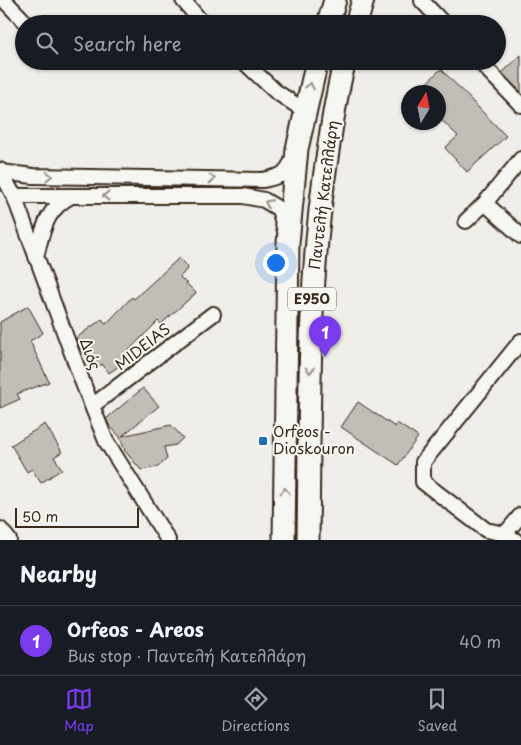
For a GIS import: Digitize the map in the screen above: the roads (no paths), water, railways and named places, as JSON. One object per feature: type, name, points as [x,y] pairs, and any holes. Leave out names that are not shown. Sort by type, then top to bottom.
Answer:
[{"type":"main road","points":[[331,15],[335,0]]},
{"type":"main road","points":[[359,15],[364,0]]},
{"type":"main road","name":"Παντελή Κατελλάρη","points":[[284,540],[288,244],[297,149],[315,70]]},
{"type":"main road","name":"Παντελή Κατελλάρη","points":[[308,540],[311,316],[321,196],[338,85],[342,70]]},
{"type":"street","points":[[4,0],[18,15]]},
{"type":"street","points":[[183,0],[196,15]]},
{"type":"street","points":[[422,1],[435,15]]},
{"type":"street","points":[[253,70],[275,91],[305,111]]},
{"type":"street","points":[[488,70],[521,105]]},
{"type":"street","points":[[0,171],[33,176],[262,180],[276,177],[287,171],[297,149]]},
{"type":"street","points":[[466,221],[486,203],[521,159]]},
{"type":"street","name":"Διός","points":[[0,171],[14,196],[106,441],[168,540]]},
{"type":"street","points":[[14,196],[243,196],[256,198],[264,200],[279,209],[288,244]]},
{"type":"street","points":[[36,257],[42,232],[52,210],[60,202],[71,196]]},
{"type":"street","points":[[486,203],[521,236]]},
{"type":"street","name":"MIDEIAS","points":[[92,406],[212,314]]},
{"type":"street","points":[[521,341],[423,462],[423,482],[486,530],[510,537],[521,515]]},
{"type":"street","points":[[0,529],[9,540]]},
{"type":"place","name":"Orfeos - Areos","points":[[325,357]]},
{"type":"place","name":"Orfeos - Dioskouron","points":[[263,441]]}]
